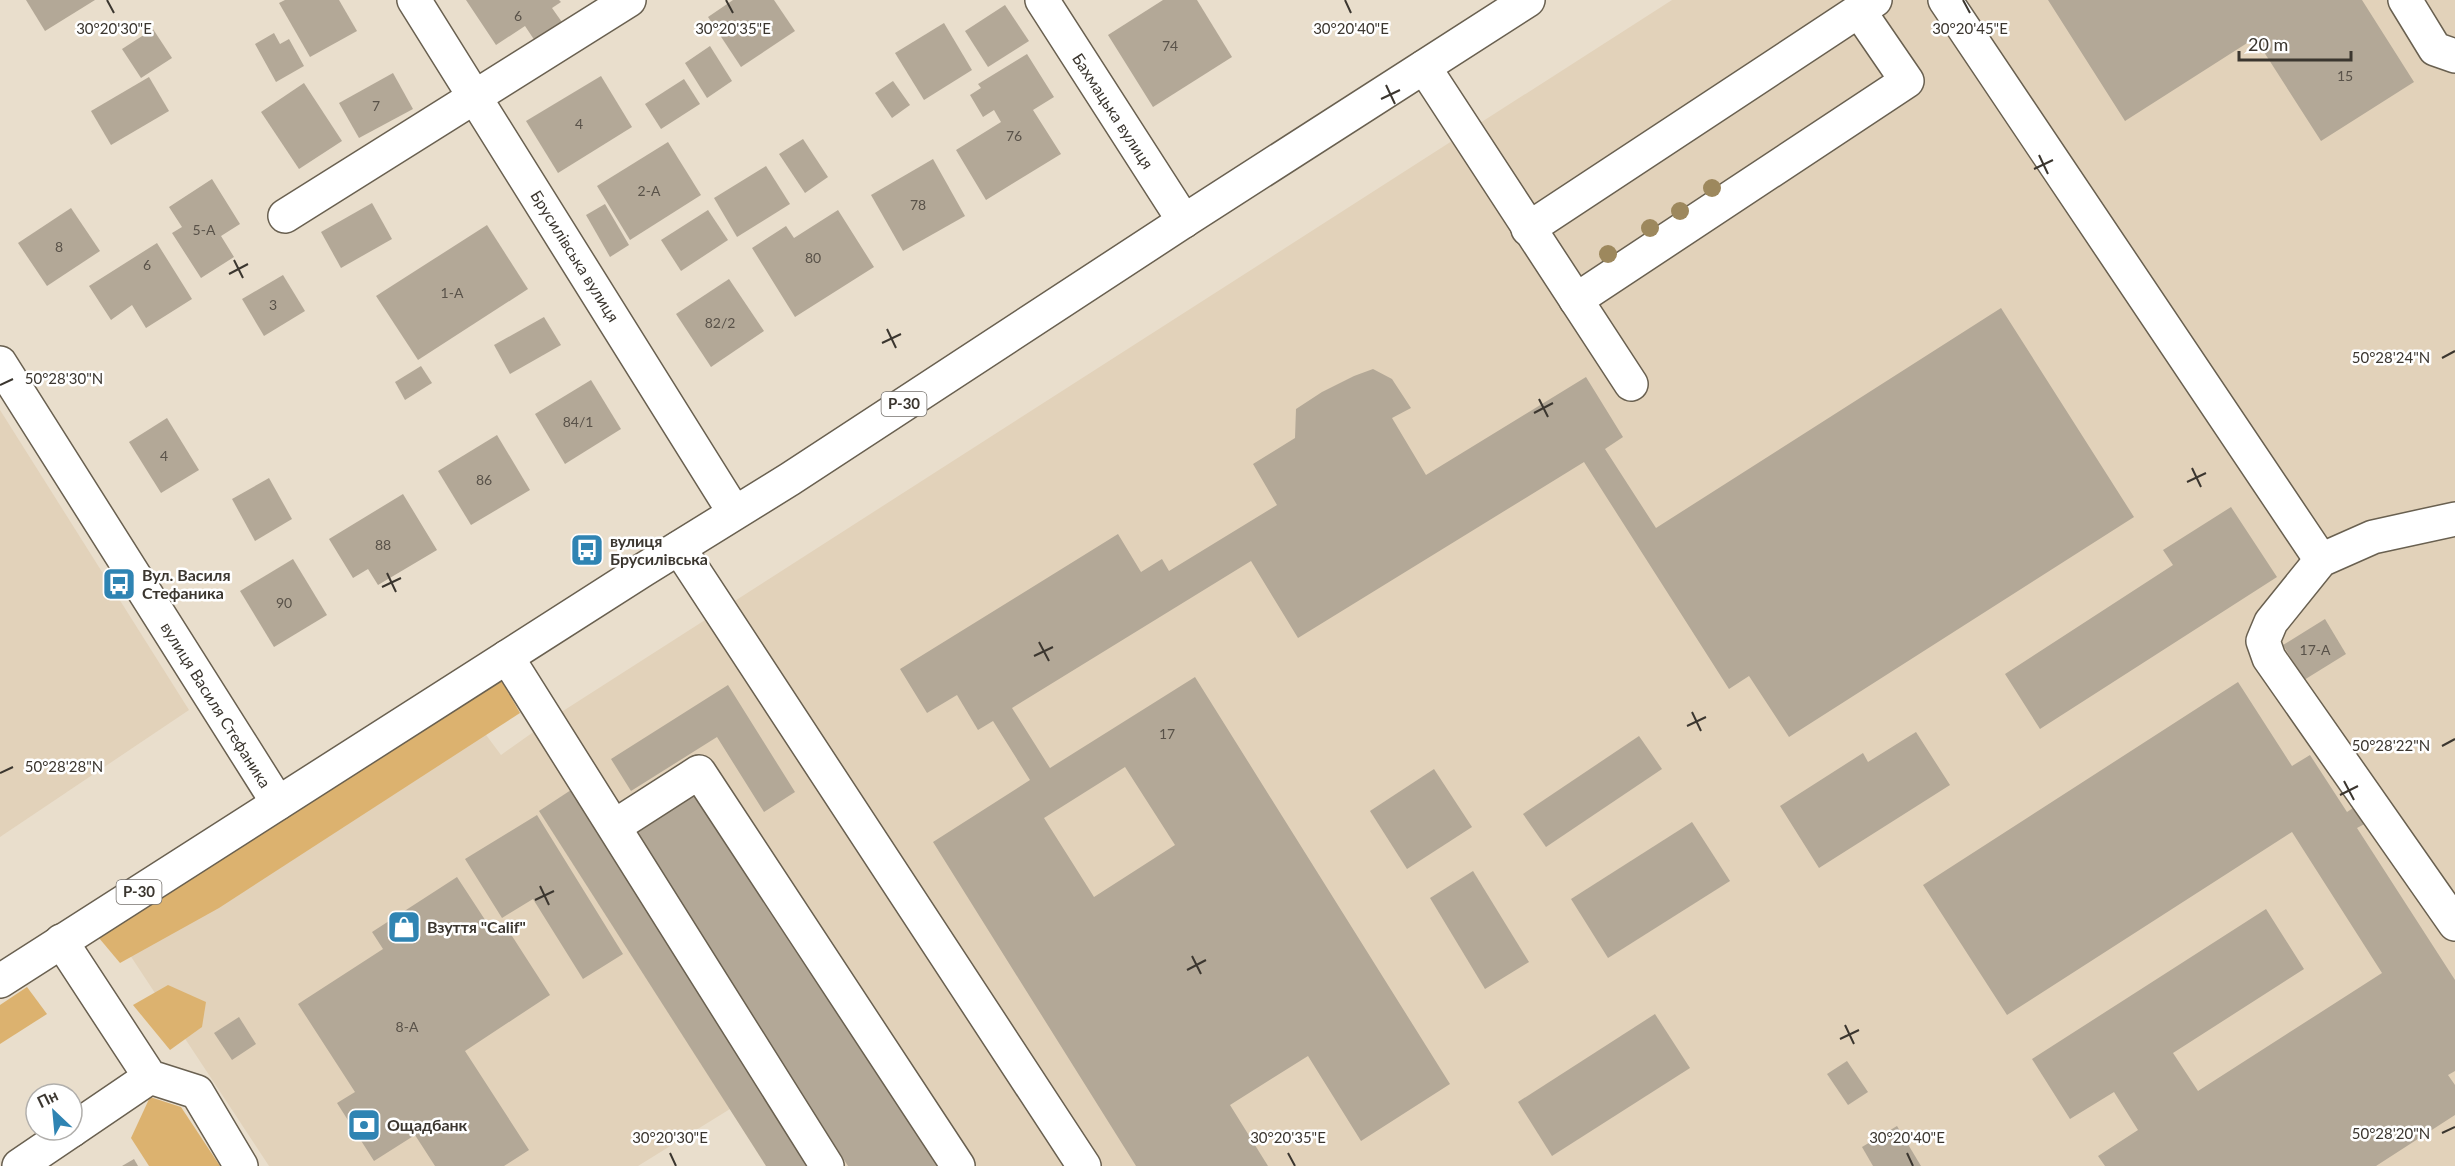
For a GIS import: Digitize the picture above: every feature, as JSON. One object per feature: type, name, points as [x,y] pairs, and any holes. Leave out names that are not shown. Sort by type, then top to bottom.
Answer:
[{"type":"main road","name":"Брусилівська вулиця","points":[[414,0],[734,512]]},
{"type":"main road","points":[[285,216],[629,0]]},
{"type":"main road","name":"Бахмацька вулиця","points":[[1042,0],[1184,221]]},
{"type":"main road","name":"Р-30","points":[[0,981],[830,453],[1184,221],[1528,0]]},
{"type":"main road","points":[[2405,0],[2435,49],[2455,56]]},
{"type":"main road","points":[[1947,1],[2320,560]]},
{"type":"main road","points":[[1528,229],[1867,5],[1907,81],[1576,300]]},
{"type":"main road","points":[[1424,67],[1631,384]]},
{"type":"main road","name":"вулиця Василя Стефаника","points":[[0,363],[278,803]]},
{"type":"main road","points":[[2455,519],[2373,537],[2320,560],[2271,622],[2263,641],[2269,658],[2455,924]]},
{"type":"main road","points":[[679,548],[1084,1166]]},
{"type":"main road","points":[[507,657],[827,1166]]},
{"type":"main road","points":[[615,826],[699,771],[958,1166]]},
{"type":"main road","points":[[61,941],[150,1077],[197,1092],[241,1166]]},
{"type":"main road","points":[[84,1122],[150,1077]]},
{"type":"main road","points":[[19,1166],[54,1142]]},
{"type":"shaded area","points":[[1672,0],[2455,0],[2455,1166],[766,1166],[730,1109],[638,1166],[269,1166],[124,946],[475,720],[501,755],[563,711]]},
{"type":"shaded area","points":[[0,410],[189,710],[0,837]]},
{"type":"shaded area","points":[[500,678],[520,713],[219,908],[120,963],[99,938]]},
{"type":"shaded area","points":[[168,985],[206,1002],[202,1027],[170,1050],[133,1005]]},
{"type":"shaded area","points":[[27,987],[47,1014],[0,1044],[0,1005]]},
{"type":"shaded area","points":[[150,1097],[181,1107],[220,1166],[149,1166],[131,1138]]},
{"type":"building","points":[[26,0],[95,0],[45,31]]},
{"type":"building","points":[[285,0],[339,0],[357,31],[310,57],[279,3]]},
{"type":"building","points":[[466,0],[559,0],[561,2],[552,8],[564,25],[537,44],[525,26],[496,45]]},
{"type":"building","points":[[733,0],[774,0],[795,31],[741,67],[708,17]]},
{"type":"building","points":[[1163,0],[1197,0],[1232,57],[1153,107],[1108,35]]},
{"type":"building","points":[[2048,0],[2362,0],[2414,82],[2321,141],[2255,38],[2125,121]]},
{"type":"building","points":[[1005,5],[1029,41],[988,67],[965,31]]},
{"type":"building","points":[[944,23],[972,70],[924,100],[895,53]]},
{"type":"building","points":[[153,29],[172,58],[141,78],[122,49]]},
{"type":"building","points":[[274,33],[280,44],[289,39],[304,66],[276,82],[255,44]]},
{"type":"building","points":[[710,46],[732,81],[707,98],[685,63]]},
{"type":"building","points":[[1027,54],[1054,97],[1033,110],[1061,154],[986,200],[956,150],[1001,122],[994,110],[983,117],[970,95],[981,88],[978,84]]},
{"type":"building","points":[[393,73],[413,109],[359,138],[339,103]]},
{"type":"building","points":[[601,76],[632,127],[558,173],[526,121]]},
{"type":"building","points":[[149,77],[169,111],[111,145],[91,111]]},
{"type":"building","points":[[684,79],[700,104],[661,129],[645,104]]},
{"type":"building","points":[[893,81],[910,105],[892,118],[875,93]]},
{"type":"building","points":[[304,83],[342,141],[299,169],[261,112]]},
{"type":"building","points":[[803,139],[828,177],[805,193],[779,154]]},
{"type":"building","points":[[668,142],[701,195],[630,240],[597,186]]},
{"type":"building","points":[[933,159],[965,216],[903,251],[871,195]]},
{"type":"building","points":[[766,166],[790,204],[737,237],[714,198]]},
{"type":"building","points":[[212,179],[240,224],[221,236],[234,257],[201,278],[172,233],[182,227],[169,207]]},
{"type":"building","points":[[372,203],[392,239],[341,268],[321,232]]},
{"type":"building","points":[[605,204],[629,245],[610,257],[586,215]]},
{"type":"building","points":[[71,208],[100,251],[47,286],[18,243]]},
{"type":"building","points":[[708,210],[728,240],[681,271],[661,240]]},
{"type":"building","points":[[838,210],[874,267],[795,317],[752,248],[786,226],[794,238]]},
{"type":"building","points":[[487,225],[528,289],[418,360],[376,296]]},
{"type":"building","points":[[157,243],[192,299],[146,328],[132,305],[111,320],[89,286]]},
{"type":"building","points":[[283,275],[305,311],[264,336],[242,299]]},
{"type":"building","points":[[729,279],[764,331],[711,367],[676,314]]},
{"type":"building","points":[[2001,308],[2134,517],[1789,737],[1749,676],[1729,689],[1584,462],[1298,638],[1251,561],[1012,708],[1050,768],[1195,677],[1450,1084],[1361,1141],[1308,1056],[1230,1105],[1268,1166],[1136,1166],[933,842],[1030,780],[993,721],[978,730],[957,695],[927,713],[900,669],[1118,534],[1141,572],[1162,559],[1169,571],[1277,505],[1253,464],[1295,438],[1296,409],[1322,392],[1373,369],[1392,379],[1411,408],[1392,418],[1426,475],[1586,377],[1623,437],[1605,449],[1656,528]],"holes":[[[1125,767],[1175,845],[1094,897],[1044,818]]]},
{"type":"building","points":[[544,317],[561,345],[510,374],[494,345]]},
{"type":"building","points":[[421,366],[432,383],[405,400],[395,382]]},
{"type":"building","points":[[591,380],[621,429],[565,464],[535,414]]},
{"type":"building","points":[[167,418],[199,470],[161,493],[129,442]]},
{"type":"building","points":[[497,435],[530,490],[471,525],[438,471]]},
{"type":"building","points":[[269,478],[292,519],[255,541],[232,499]]},
{"type":"building","points":[[403,494],[437,550],[378,585],[368,569],[353,578],[329,539]]},
{"type":"building","points":[[2231,507],[2277,577],[2040,729],[2005,674],[2173,565],[2163,550]]},
{"type":"building","points":[[293,559],[327,615],[274,647],[240,591]]},
{"type":"building","points":[[2325,619],[2346,654],[2304,680],[2283,645]]},
{"type":"building","points":[[2238,682],[2292,766],[2310,755],[2347,812],[2359,804],[2370,821],[2357,828],[2455,980],[2455,1071],[2448,1075],[2455,1085],[2455,1115],[2376,1166],[2105,1166],[2098,1156],[2138,1130],[2114,1092],[2070,1119],[2032,1059],[2266,909],[2304,969],[2173,1053],[2198,1091],[2382,973],[2292,832],[2007,1015],[1923,885]]},
{"type":"building","points":[[728,685],[795,792],[764,812],[717,737],[631,791],[611,759]]},
{"type":"building","points":[[1916,732],[1950,785],[1819,868],[1780,806],[1863,753],[1868,762]]},
{"type":"building","points":[[1639,736],[1662,769],[1546,847],[1523,814]]},
{"type":"building","points":[[1434,769],[1472,827],[1407,869],[1370,811]]},
{"type":"building","points":[[571,790],[810,1166],[766,1166],[539,811]]},
{"type":"building","points":[[695,792],[939,1166],[848,1166],[634,831]]},
{"type":"building","points":[[537,815],[623,954],[583,979],[533,899],[502,918],[465,859]]},
{"type":"building","points":[[1692,822],[1730,881],[1608,958],[1571,899]]},
{"type":"building","points":[[1473,871],[1529,962],[1485,989],[1430,898]]},
{"type":"building","points":[[457,877],[493,932],[505,925],[550,995],[465,1051],[529,1150],[504,1166],[435,1166],[415,1135],[374,1161],[337,1103],[355,1092],[298,1004],[383,949],[372,932]]},
{"type":"building","points":[[1655,1014],[1690,1068],[1552,1156],[1518,1102]]},
{"type":"building","points":[[239,1017],[256,1044],[232,1060],[214,1033]]},
{"type":"building","points":[[1847,1061],[1868,1092],[1848,1105],[1827,1074]]},
{"type":"building","points":[[1897,1126],[1921,1166],[1873,1166],[1862,1147]]},
{"type":"building","points":[[134,1159],[138,1166],[122,1166]]},
{"type":"place","name":"вулиця Брусилівська","points":[[587,550]]},
{"type":"place","name":"Вул. Василя Стефаника","points":[[119,584]]},
{"type":"place","name":"Взуття \"Calif\"","points":[[404,927]]},
{"type":"place","name":"Ощадбанк","points":[[364,1125]]}]
